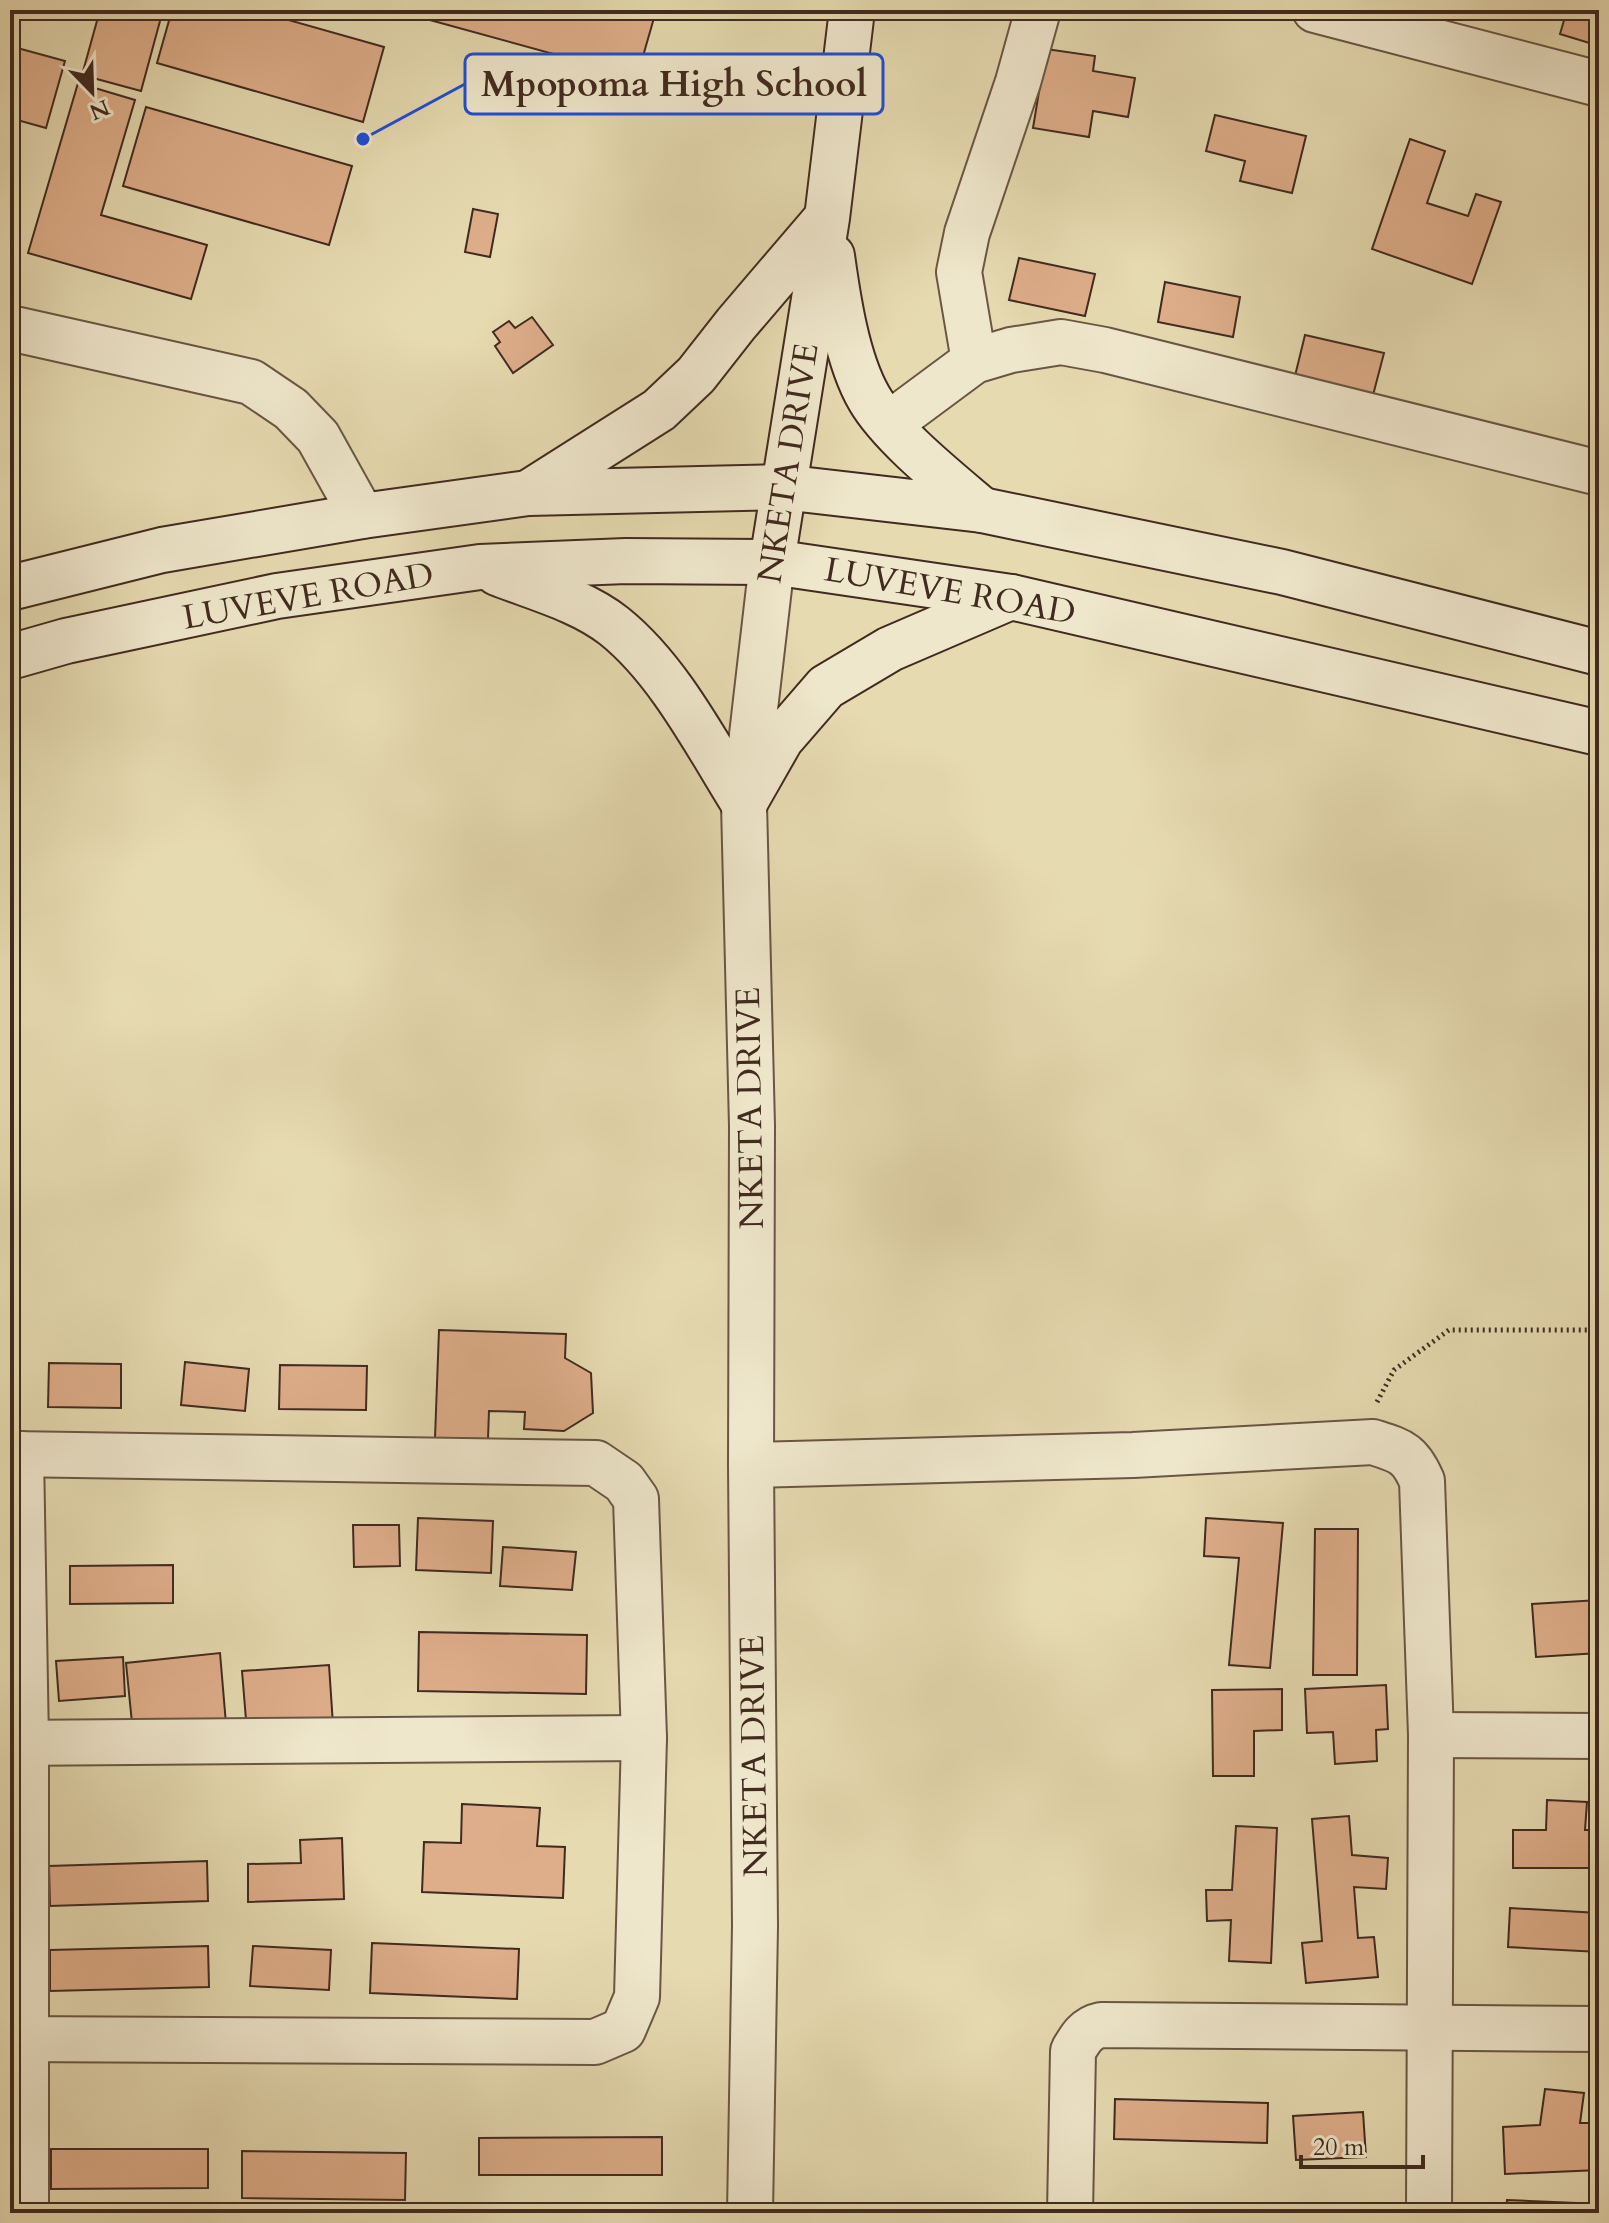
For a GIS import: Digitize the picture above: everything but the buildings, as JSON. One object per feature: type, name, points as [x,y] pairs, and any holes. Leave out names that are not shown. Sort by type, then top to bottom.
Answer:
[{"type":"street","name":"NKETA DRIVE","points":[[750,2213],[755,1926],[752,1126],[744,804],[782,487],[827,218],[852,10]]},
{"type":"street","points":[[974,361],[959,272],[967,233],[1018,82],[1038,10]]},
{"type":"street","points":[[1315,10],[1599,84]]},
{"type":"street","points":[[827,218],[839,301],[853,355],[869,398],[889,424],[933,468],[982,510]]},
{"type":"street","points":[[528,493],[659,410],[696,375],[827,218]]},
{"type":"street","points":[[10,328],[251,382],[291,409],[318,437],[362,516]]},
{"type":"street","points":[[889,424],[974,361],[1011,350],[1061,342],[1105,350],[1599,473]]},
{"type":"street","name":"LUVEVE ROAD","points":[[10,588],[162,550],[362,516],[528,493],[782,487],[982,510],[1282,572],[1599,653]]},
{"type":"street","name":"LUVEVE ROAD","points":[[10,657],[66,641],[277,596],[480,567],[626,561],[772,562],[1011,597],[1599,733]]},
{"type":"street","points":[[480,567],[580,606],[613,625],[643,653],[688,714],[744,804],[781,739],[826,687],[890,649],[1011,597]]},
{"type":"street","points":[[751,1465],[1133,1455],[1373,1442],[1400,1451],[1414,1462],[1422,1481],[1431,1735],[1429,2213]]},
{"type":"street","points":[[18,2039],[595,2042],[623,2030],[637,1997],[644,1738],[636,1499],[624,1482],[596,1463],[16,1454],[18,2039],[26,2213]]},
{"type":"street","points":[[1431,1735],[1599,1736]]},
{"type":"street","points":[[18,1743],[644,1738]]},
{"type":"street","points":[[1070,2213],[1073,2051],[1081,2037],[1092,2027],[1599,2029]]},
{"type":"path","points":[[1356,1443],[1394,1370],[1449,1330],[1599,1330]]},
{"type":"place","name":"Mpopoma High School","points":[[363,139]]}]
